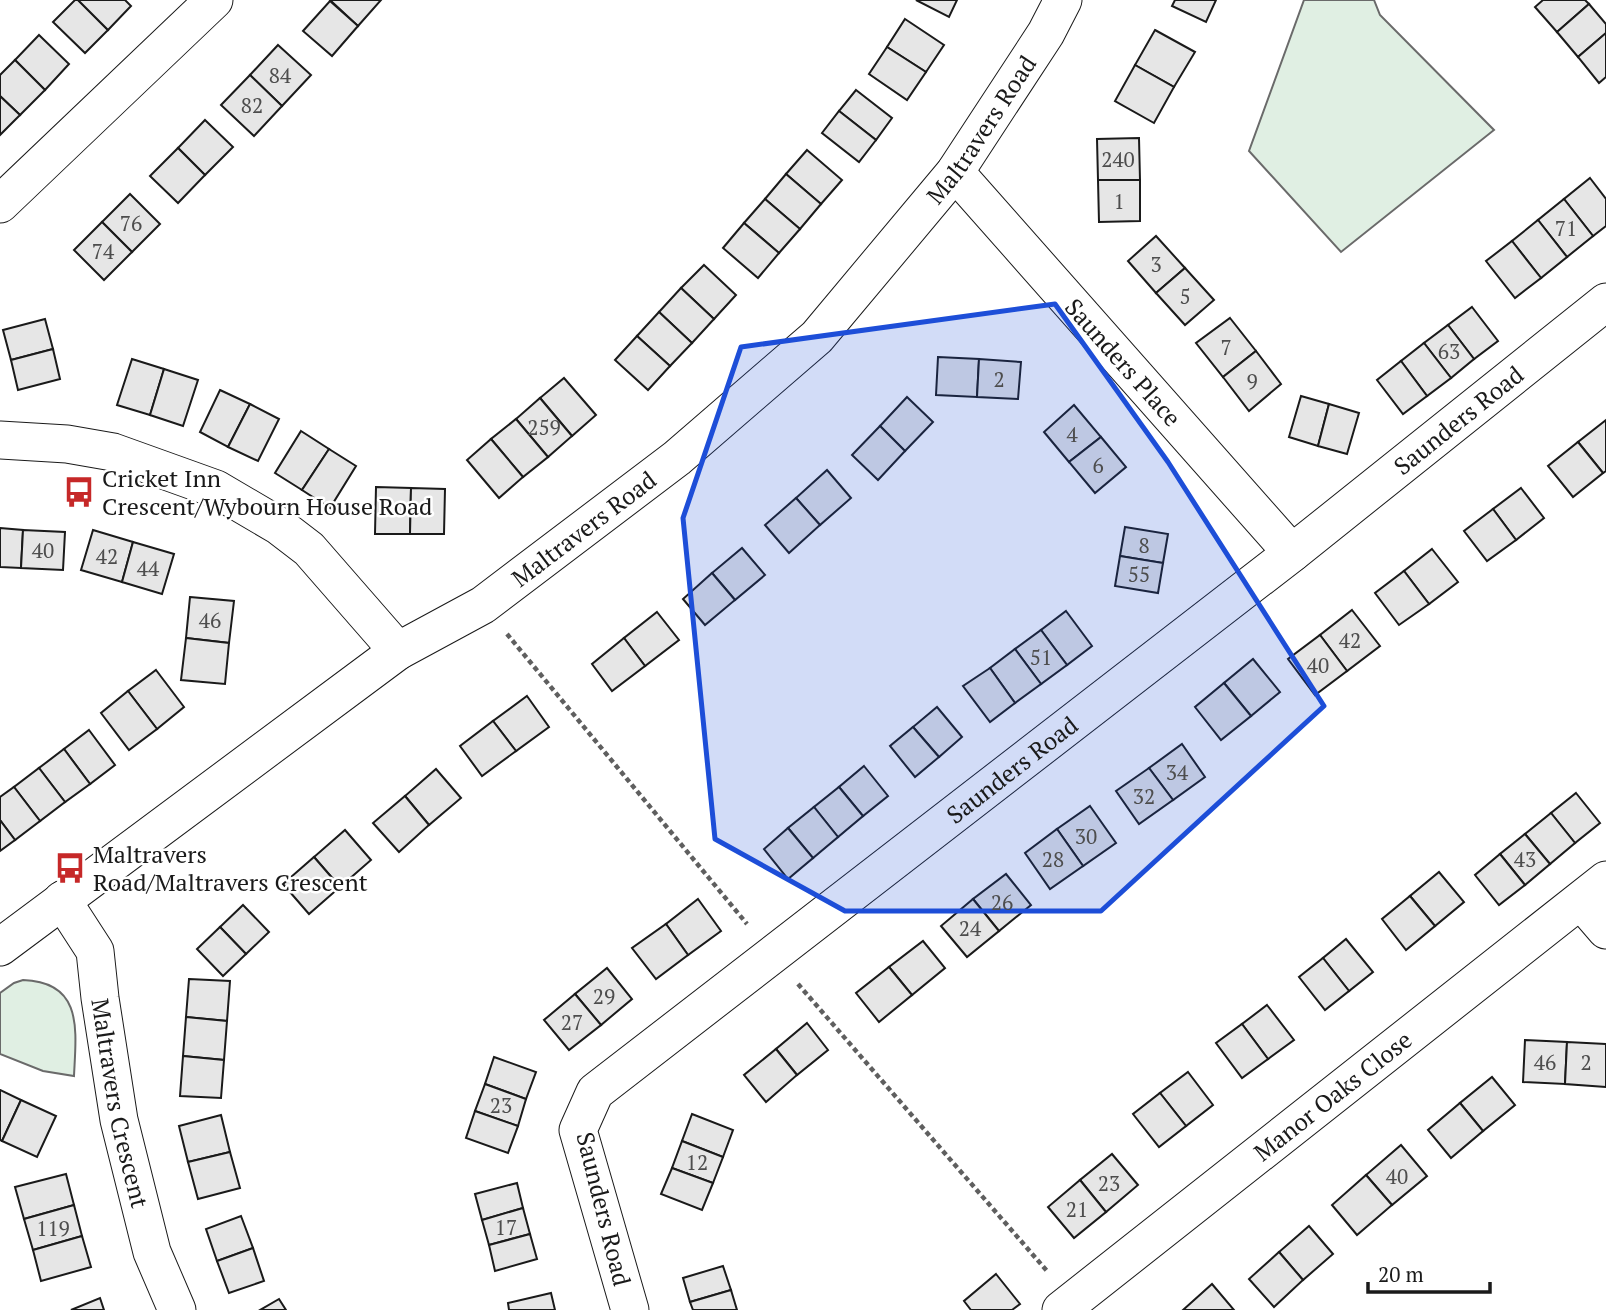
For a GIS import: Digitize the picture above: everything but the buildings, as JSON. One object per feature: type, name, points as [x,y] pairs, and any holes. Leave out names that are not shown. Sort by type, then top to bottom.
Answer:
[{"type":"street","points":[[0,204],[215,0]]},
{"type":"street","name":"Maltravers Road","points":[[0,947],[398,651],[484,605],[677,458],[817,337],[955,172],[1046,33],[1063,0]]},
{"type":"street","name":"Saunders Place","points":[[955,172],[1292,553]]},
{"type":"street","name":"Saunders Road","points":[[630,1310],[578,1130],[595,1092],[1292,553],[1606,302]]},
{"type":"street","points":[[0,440],[67,444],[113,452],[216,489],[279,526],[309,550],[398,651]]},
{"type":"street","points":[[1593,890],[1606,930]]},
{"type":"street","name":"Manor Oaks Close","points":[[1061,1310],[1593,890]]},
{"type":"street","name":"Maltravers Crescent","points":[[62,900],[95,951],[119,1120],[152,1252],[177,1310]]},
{"type":"highlighted area","points":[[1055,304],[1168,462],[1324,706],[1101,911],[845,911],[715,839],[683,518],[741,347]]},
{"type":"green space","points":[[1304,0],[1374,0],[1380,15],[1494,130],[1341,252],[1249,151]]},
{"type":"green space","points":[[23,980],[43,983],[57,990],[66,999],[75,1026],[74,1076],[43,1071],[0,1054],[0,993]]},
{"type":"place","name":"Cricket Inn Crescent/Wybourn House Road","points":[[79,492]]},
{"type":"place","name":"Maltravers Road/Maltravers Crescent","points":[[70,868]]}]
